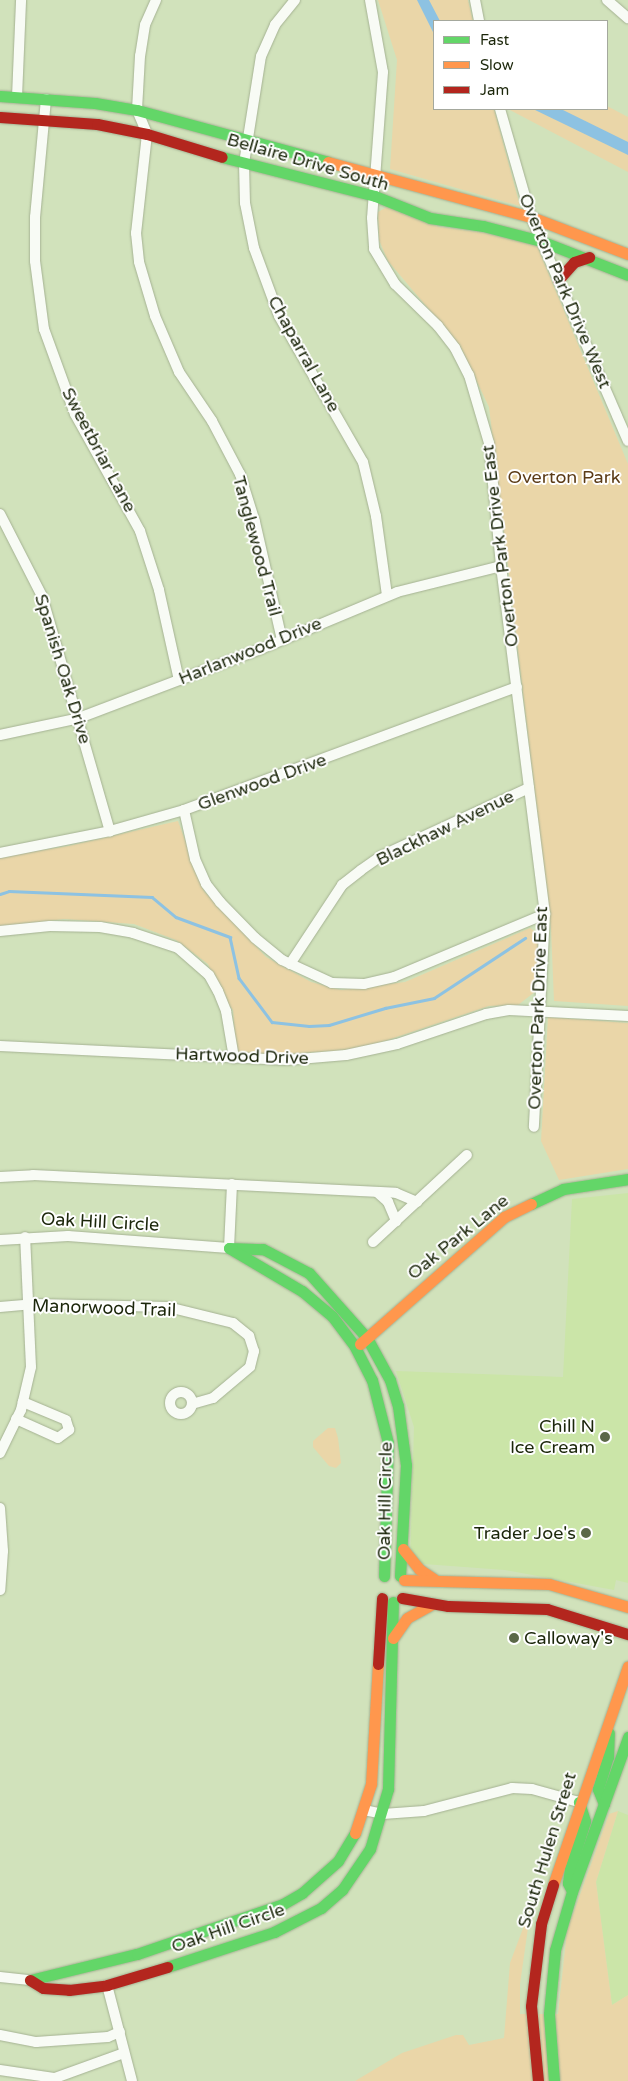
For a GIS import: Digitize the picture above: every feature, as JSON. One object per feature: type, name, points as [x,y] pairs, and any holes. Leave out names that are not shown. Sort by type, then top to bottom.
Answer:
[{"type":"street","points":[[17,97],[21,0]]},
{"type":"street","name":"Tanglewood Trail","points":[[156,0],[142,40],[137,110],[147,134],[136,232],[139,262],[155,316],[179,372],[212,421],[240,474],[255,522],[282,640]]},
{"type":"street","name":"Chaparral Lane","points":[[295,0],[276,25],[260,56],[244,163],[245,203],[254,248],[269,293],[363,462],[376,516],[387,596]]},
{"type":"street","name":"Overton Park Drive East","points":[[370,0],[383,72],[377,173],[371,226],[379,260],[405,295],[438,326],[469,375],[488,443],[501,566],[545,914],[534,1127]]},
{"type":"street","points":[[476,0],[479,20]]},
{"type":"street","points":[[607,0],[628,18]]},
{"type":"street","name":"Bellaire Drive South","points":[[0,96],[46,99],[137,110],[248,143],[377,173],[531,217],[628,254]]},
{"type":"street","name":"Sweetbriar Lane","points":[[46,99],[42,119],[35,261],[44,329],[76,414],[140,531],[159,590],[178,680]]},
{"type":"street","name":"Overton Park Drive West","points":[[500,110],[531,217],[628,441]]},
{"type":"street","name":"Bellaire Drive South","points":[[0,117],[42,119],[147,134],[244,163],[375,196],[430,218],[483,226],[541,241],[589,257],[628,275]]},
{"type":"street","points":[[558,280],[574,262],[589,257]]},
{"type":"street","name":"Spanish Oak Drive","points":[[0,514],[42,596],[110,831]]},
{"type":"street","name":"Harlanwood Drive","points":[[0,735],[78,718],[282,640],[387,596],[501,566]]},
{"type":"street","name":"Glenwood Drive","points":[[0,853],[110,831],[184,810],[517,687]]},
{"type":"street","name":"Blackhaw Avenue","points":[[290,964],[342,885],[361,870],[381,856],[529,788]]},
{"type":"street","points":[[184,810],[196,859],[206,884],[255,938],[290,964],[332,983],[377,982],[545,914]]},
{"type":"street","points":[[0,931],[50,926],[100,927],[133,933],[178,948],[209,975],[218,991],[226,1011],[234,1058]]},
{"type":"street","name":"Hartwood Drive","points":[[0,1046],[287,1060],[346,1055],[396,1044],[486,1014],[509,1010],[540,1010],[628,1016]]},
{"type":"street","points":[[373,1242],[467,1155]]},
{"type":"street","points":[[0,1176],[33,1175],[396,1193],[416,1202]]},
{"type":"street","name":"Oak Park Lane","points":[[355,1347],[504,1217],[563,1189],[628,1179]]},
{"type":"street","points":[[229,1248],[232,1184]]},
{"type":"street","points":[[377,1192],[388,1202],[396,1221]]},
{"type":"street","name":"Oak Hill Circle","points":[[0,1240],[68,1236],[263,1249],[303,1269],[340,1304],[367,1338],[390,1380],[403,1430],[406,1466],[402,1579],[406,1590],[392,1599]]},
{"type":"street","points":[[0,1453],[23,1402],[31,1367],[26,1237]]},
{"type":"street","name":"Oak Hill Circle","points":[[229,1248],[302,1291],[332,1316],[355,1347],[379,1401],[388,1443],[384,1576],[378,1588],[392,1599]]},
{"type":"street","name":"Manorwood Trail","points":[[0,1307],[29,1305],[168,1307],[233,1323],[248,1336],[254,1351],[250,1367],[213,1398],[192,1404]]},
{"type":"street","points":[[16,1419],[58,1438],[69,1430],[66,1420],[23,1402]]},
{"type":"street","points":[[0,1508],[4,1552],[3,1580],[0,1590]]},
{"type":"street","points":[[403,1549],[420,1569],[434,1579]]},
{"type":"street","points":[[384,1576],[402,1579],[549,1584],[628,1607]]},
{"type":"street","points":[[392,1599],[432,1604],[547,1609],[628,1634]]},
{"type":"street","name":"Oak Hill Circle","points":[[0,1977],[30,1980],[55,1990],[107,1985],[274,1932],[321,1908],[358,1870],[376,1837],[383,1814],[388,1789],[392,1599]]},
{"type":"street","name":"Oak Hill Circle","points":[[30,1980],[136,1954],[283,1904],[302,1893],[338,1861],[351,1842],[364,1810],[371,1784],[392,1599]]},
{"type":"street","points":[[611,1602],[628,1600]]},
{"type":"street","points":[[392,1638],[407,1618],[432,1604]]},
{"type":"street","name":"South Hulen Street","points":[[538,2081],[531,2014],[534,1960],[542,1918],[579,1802],[628,1666]]},
{"type":"street","points":[[604,1804],[598,1789],[608,1757],[612,1710]]},
{"type":"street","name":"South Hulen Street","points":[[554,2081],[548,2014],[554,1958],[572,1892],[628,1737]]},
{"type":"street","points":[[364,1810],[383,1814],[424,1811],[512,1788],[532,1789],[579,1802],[585,1820],[570,1869],[568,1883],[572,1892]]},
{"type":"street","points":[[107,1985],[132,2081]]},
{"type":"street","points":[[0,2036],[36,2042],[108,2037],[120,2032]]},
{"type":"street","points":[[0,2070],[55,2078],[124,2053]]},
{"type":"shaded area","points":[[628,1193],[628,1583],[616,1580],[614,1590],[505,1570],[410,1563],[414,1427],[396,1371],[563,1377],[572,1199]]},
{"type":"shaded area","points":[[618,1811],[628,1815],[628,1995],[612,2005],[596,1882]]},
{"type":"green space","points":[[378,0],[468,0],[473,20],[433,20],[433,110],[494,110],[520,206],[390,169],[397,60]]},
{"type":"green space","points":[[608,107],[628,117],[628,172],[510,110],[608,110]]},
{"type":"green space","name":"Overton Park","points":[[387,207],[439,227],[485,233],[537,246],[628,464],[628,1006],[554,1001],[551,929],[489,407],[460,346],[388,261],[379,240],[378,212]]},
{"type":"green space","points":[[178,821],[204,891],[266,957],[311,982],[341,990],[405,982],[530,928],[540,935],[536,991],[518,1005],[489,1006],[382,1042],[348,1050],[274,1055],[236,1052],[233,1010],[218,991],[208,964],[176,940],[134,924],[64,919],[0,927],[0,857],[68,846]]},
{"type":"green space","points":[[548,1017],[628,1023],[628,1169],[559,1180],[541,1141]]},
{"type":"green space","points":[[328,1428],[335,1428],[338,1438],[341,1463],[336,1468],[329,1466],[313,1447],[313,1441]]},
{"type":"green space","points":[[618,1811],[596,1882],[612,2005],[628,1995],[628,2081],[355,2081],[402,2053],[456,2035],[463,2035],[469,2045],[504,2038],[510,1963],[531,1907],[520,1984],[520,2014],[558,2014],[567,1931],[609,1814]]},
{"type":"water","points":[[417,0],[429,0],[439,20],[433,20],[433,32]]},
{"type":"water","points":[[535,110],[563,110],[628,142],[628,155]]},
{"type":"waterway","points":[[0,894],[9,891],[152,897],[176,917],[230,937],[239,978],[272,1022],[309,1026],[329,1025],[385,1008],[434,998],[525,938]]},
{"type":"traffic: fast","points":[[0,96],[95,103],[137,110],[328,162]]},
{"type":"traffic: fast","points":[[222,157],[375,196],[430,218],[483,226],[541,241],[628,275]]},
{"type":"traffic: fast","points":[[531,1204],[563,1189],[628,1179]]},
{"type":"traffic: fast","points":[[229,1248],[263,1249],[309,1273],[367,1338],[390,1380],[398,1406],[406,1465],[400,1576]]},
{"type":"traffic: fast","points":[[229,1248],[302,1291],[332,1316],[355,1347],[372,1380],[388,1443],[384,1576]]},
{"type":"traffic: fast","points":[[167,1967],[274,1932],[321,1908],[342,1890],[370,1849],[388,1789],[393,1602]]},
{"type":"traffic: fast","points":[[604,1804],[598,1789],[608,1757],[609,1733]]},
{"type":"traffic: fast","points":[[554,2081],[549,2014],[555,1950],[572,1892],[628,1737]]},
{"type":"traffic: fast","points":[[572,1891],[568,1883],[570,1869],[585,1821],[579,1802]]},
{"type":"traffic: fast","points":[[30,1980],[137,1954],[283,1904],[302,1893],[338,1861],[355,1833]]},
{"type":"traffic: slow","points":[[328,162],[531,217],[628,254]]},
{"type":"traffic: slow","points":[[360,1344],[504,1217],[531,1204]]},
{"type":"traffic: slow","points":[[403,1549],[419,1569],[434,1579]]},
{"type":"traffic: slow","points":[[404,1580],[549,1584],[628,1607]]},
{"type":"traffic: slow","points":[[393,1638],[407,1618],[432,1604]]},
{"type":"traffic: slow","points":[[355,1833],[371,1784],[378,1664]]},
{"type":"traffic: slow","points":[[553,1885],[628,1666]]},
{"type":"traffic: jam","points":[[0,117],[97,124],[147,134],[222,157]]},
{"type":"traffic: jam","points":[[558,280],[574,262],[589,257]]},
{"type":"traffic: jam","points":[[378,1664],[382,1598]]},
{"type":"traffic: jam","points":[[402,1598],[448,1606],[547,1609],[628,1634]]},
{"type":"traffic: jam","points":[[538,2081],[531,2006],[541,1924],[553,1885]]},
{"type":"traffic: jam","points":[[30,1980],[43,1988],[69,1990],[107,1985],[167,1967]]},
{"type":"place","name":"Chill N Ice Cream","points":[[605,1437]]},
{"type":"place","name":"Trader Joe's","points":[[586,1533]]},
{"type":"place","name":"Calloway's","points":[[514,1638]]}]
